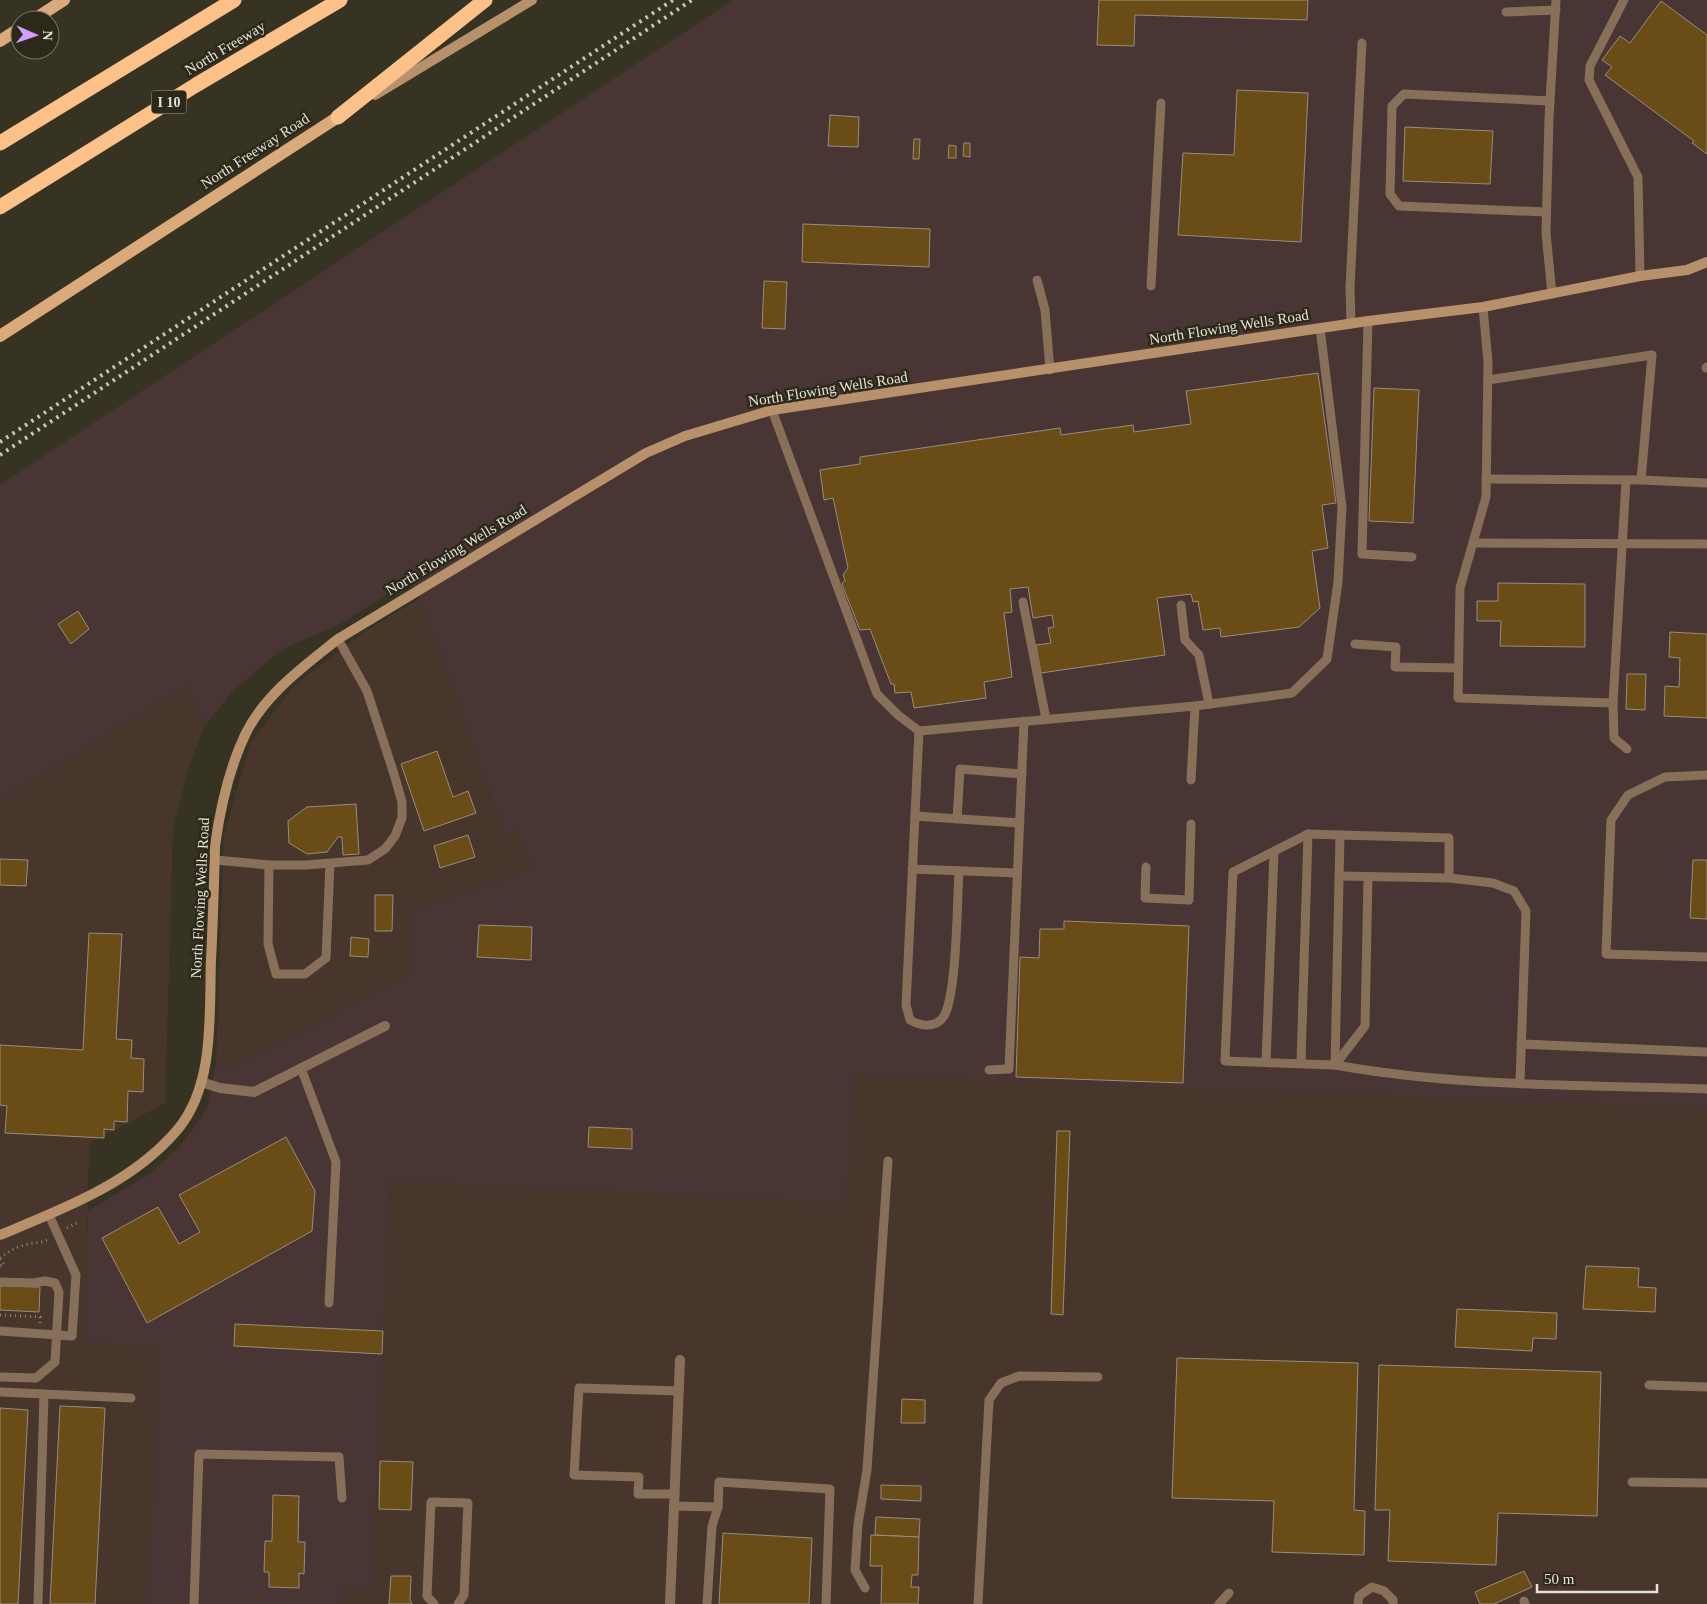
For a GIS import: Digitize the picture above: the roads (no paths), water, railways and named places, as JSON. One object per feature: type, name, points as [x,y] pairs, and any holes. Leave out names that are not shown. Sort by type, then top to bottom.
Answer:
[{"type":"highway","points":[[0,143],[234,0]]},
{"type":"highway","name":"North Freeway","points":[[0,207],[196,85],[340,0]]},
{"type":"highway","points":[[338,117],[485,0]]},
{"type":"main road","points":[[48,10],[64,0]]},
{"type":"main road","name":"North Freeway Road","points":[[0,336],[338,117]]},
{"type":"street","name":"North Freeway Road","points":[[338,117],[532,0]]},
{"type":"street","name":"North Flowing Wells Road","points":[[0,1235],[81,1201],[120,1177],[160,1148],[183,1120],[196,1099],[201,1082],[209,1026],[215,860],[219,817],[245,734],[268,703],[297,672],[338,639],[646,453],[685,436],[772,410],[1368,321],[1483,307],[1640,276],[1687,270],[1707,262]]},
{"type":"street","points":[[201,1082],[220,1088],[254,1092],[385,1026]]},
{"type":"street","points":[[670,1604],[680,1360]]},
{"type":"lane","points":[[1552,294],[1546,234],[1546,212],[1556,0]]},
{"type":"lane","points":[[1624,0],[1590,66],[1589,80],[1638,176],[1640,276]]},
{"type":"lane","points":[[1506,12],[1556,10]]},
{"type":"lane","points":[[1351,324],[1350,288],[1362,43]]},
{"type":"lane","points":[[1546,212],[1399,206],[1390,194],[1392,106],[1404,94],[1550,101]]},
{"type":"lane","points":[[1151,286],[1161,103]]},
{"type":"lane","points":[[1037,280],[1045,310],[1050,370]]},
{"type":"lane","points":[[1483,307],[1488,380],[1486,497],[1460,588],[1458,698],[1613,703]]},
{"type":"lane","points":[[1368,321],[1362,554],[1412,557]]},
{"type":"lane","points":[[772,410],[877,694],[898,716],[919,731],[1194,706],[1292,693],[1328,658],[1338,582],[1342,507],[1320,328]]},
{"type":"lane","points":[[1488,380],[1652,355],[1641,480]]},
{"type":"lane","points":[[1486,479],[1641,480],[1707,484]]},
{"type":"lane","points":[[1626,480],[1613,703],[1614,738],[1628,749]]},
{"type":"lane","points":[[1473,543],[1707,544]]},
{"type":"lane","points":[[1023,602],[1046,720]]},
{"type":"lane","points":[[1181,605],[1185,640],[1199,654],[1209,704]]},
{"type":"lane","points":[[215,860],[269,866],[330,864],[368,860],[385,850],[395,836],[402,818],[400,793],[367,691],[338,639]]},
{"type":"lane","points":[[1355,644],[1396,647],[1395,667],[1458,668]]},
{"type":"lane","points":[[1191,780],[1194,706]]},
{"type":"lane","points":[[989,1070],[1009,1069],[1024,722]]},
{"type":"lane","points":[[919,731],[906,1005],[910,1020],[918,1025],[931,1025],[943,1018],[950,996],[959,871]]},
{"type":"lane","points":[[957,819],[960,769],[1022,774]]},
{"type":"lane","points":[[1707,774],[1665,777],[1628,795],[1612,820],[1606,954],[1707,957]]},
{"type":"lane","points":[[915,816],[1020,823]]},
{"type":"lane","points":[[1146,867],[1145,898],[1189,900],[1192,824]]},
{"type":"lane","points":[[1301,1062],[1308,834]]},
{"type":"lane","points":[[1449,878],[1449,838],[1308,834],[1274,853],[1233,872],[1225,1061],[1301,1062],[1335,1065],[1394,1076],[1707,1089]]},
{"type":"lane","points":[[1335,1065],[1340,835]]},
{"type":"lane","points":[[1266,1062],[1274,853]]},
{"type":"lane","points":[[269,866],[268,944],[276,974],[305,974],[326,958],[330,864]]},
{"type":"lane","points":[[912,869],[1017,873]]},
{"type":"lane","points":[[1340,876],[1449,878],[1493,883],[1514,891],[1526,911],[1520,1082]]},
{"type":"lane","points":[[1335,1065],[1365,1026],[1368,877]]},
{"type":"lane","points":[[1521,1044],[1707,1052]]},
{"type":"lane","points":[[301,1068],[336,1162],[329,1303]]},
{"type":"lane","points":[[865,1588],[855,1570],[858,1524],[867,1470],[888,1161]]},
{"type":"lane","points":[[0,1331],[72,1336],[76,1285],[74,1266],[48,1215]]},
{"type":"lane","points":[[0,1282],[33,1283],[45,1281],[55,1283],[59,1292],[56,1356],[49,1369],[36,1378],[0,1377]]},
{"type":"lane","points":[[978,1604],[989,1400],[1001,1382],[1019,1376],[1098,1377]]},
{"type":"lane","points":[[1649,1385],[1707,1387]]},
{"type":"lane","points":[[675,1494],[638,1494],[638,1477],[574,1475],[579,1388],[679,1391]]},
{"type":"lane","points":[[0,1392],[131,1398]]},
{"type":"lane","points":[[38,1604],[44,1394]]},
{"type":"lane","points":[[194,1604],[199,1454],[339,1458],[342,1498]]},
{"type":"lane","points":[[707,1604],[712,1526],[718,1506],[719,1482],[830,1489],[826,1604]]},
{"type":"lane","points":[[1632,1482],[1707,1484]]},
{"type":"lane","points":[[434,1604],[427,1596],[431,1502],[468,1503],[464,1595],[458,1604]]},
{"type":"lane","points":[[674,1506],[718,1506]]},
{"type":"lane","points":[[1358,1604],[1359,1596],[1372,1587],[1384,1591],[1393,1600],[1393,1604]]},
{"type":"lane","points":[[1219,1604],[1229,1593]]},
{"type":"railway","points":[[0,442],[673,0]]},
{"type":"railway","points":[[0,455],[692,0]]}]
